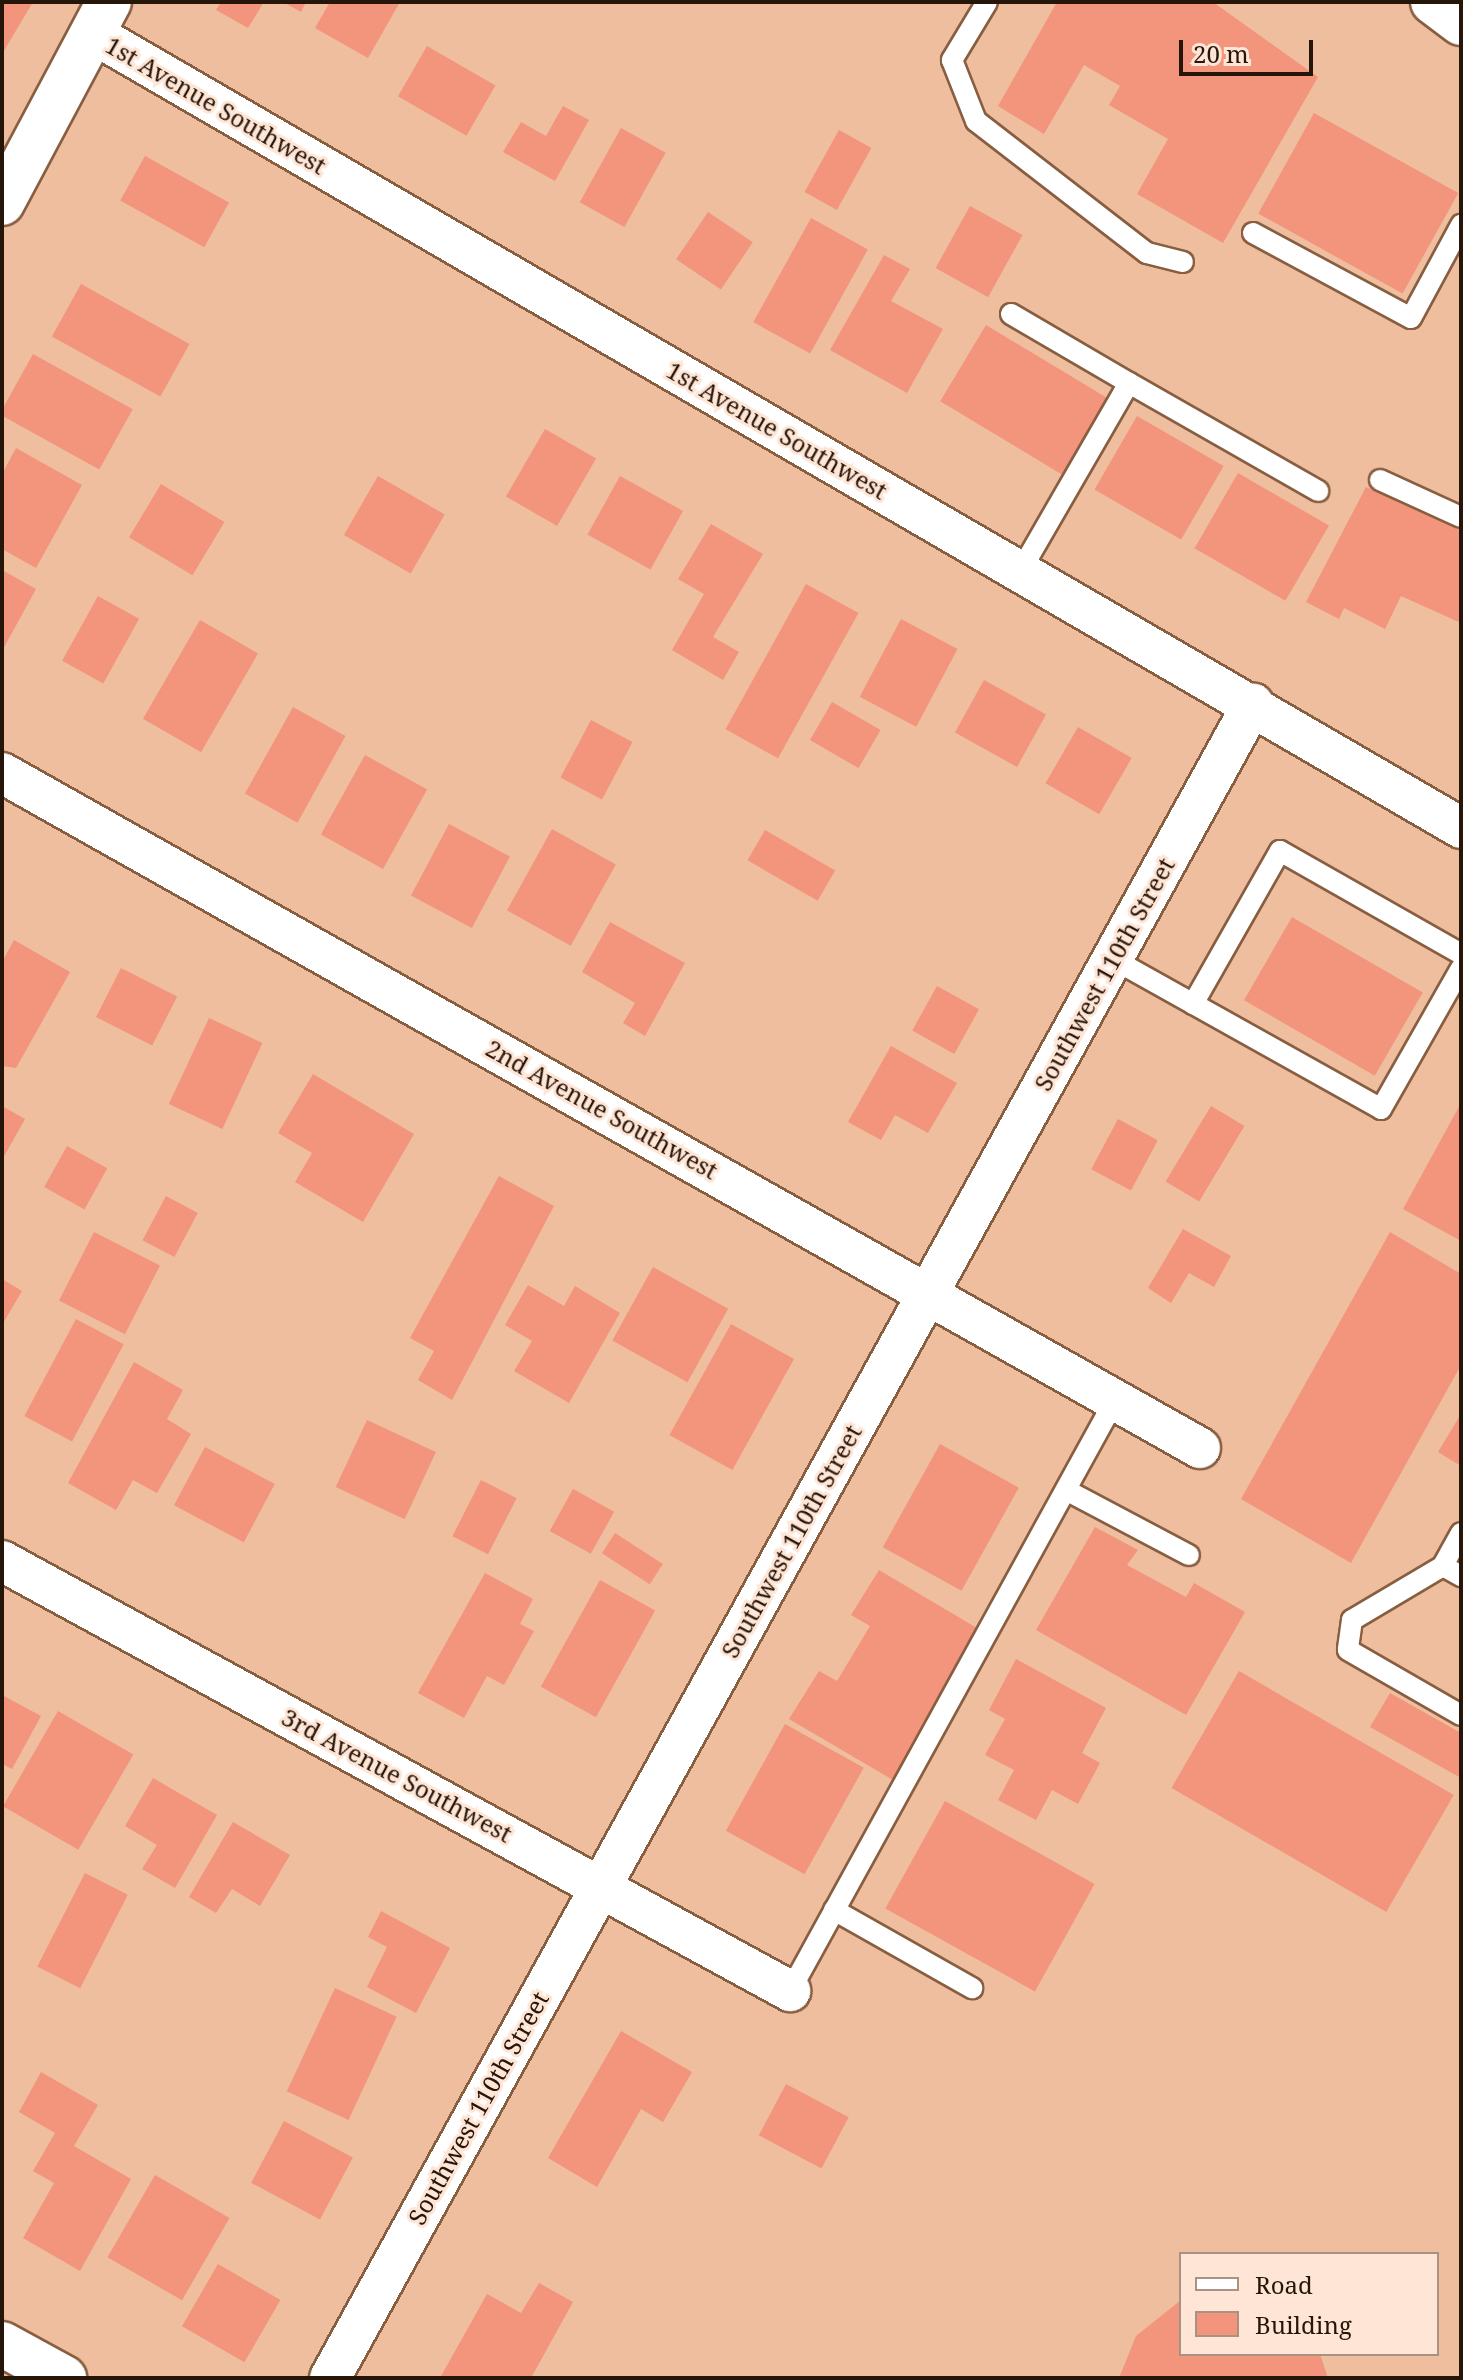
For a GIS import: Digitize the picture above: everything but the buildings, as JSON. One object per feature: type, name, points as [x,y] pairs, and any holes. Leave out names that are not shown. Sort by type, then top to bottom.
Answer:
[{"type":"street","points":[[1433,2],[1461,23]]},
{"type":"street","points":[[2,203],[100,18]]},
{"type":"street","name":"1st Avenue Southwest","points":[[100,18],[1021,570],[1460,824]]},
{"type":"street","name":"Southwest 110th Street","points":[[330,2378],[1253,704]]},
{"type":"street","name":"2nd Avenue Southwest","points":[[2,773],[1200,1448]]},
{"type":"street","name":"3rd Avenue Southwest","points":[[2,1561],[601,1885],[790,1991]]},
{"type":"street","points":[[2,2344],[64,2378]]},
{"type":"lane","points":[[987,2],[952,60],[976,121],[1147,253],[1183,262]]},
{"type":"lane","points":[[1253,233],[1411,318],[1461,225]]},
{"type":"lane","points":[[1011,314],[1318,491]]},
{"type":"lane","points":[[1021,570],[1129,383]]},
{"type":"lane","points":[[1380,480],[1461,517]]},
{"type":"lane","points":[[1193,1004],[1280,851],[1461,954]]},
{"type":"lane","points":[[1113,959],[1381,1109],[1461,968]]},
{"type":"lane","points":[[790,1991],[1114,1402]]},
{"type":"lane","points":[[1066,1490],[1189,1555]]},
{"type":"lane","points":[[1461,1533],[1452,1571],[1352,1620],[1348,1650],[1461,1715]]},
{"type":"lane","points":[[834,1910],[972,1988]]}]
